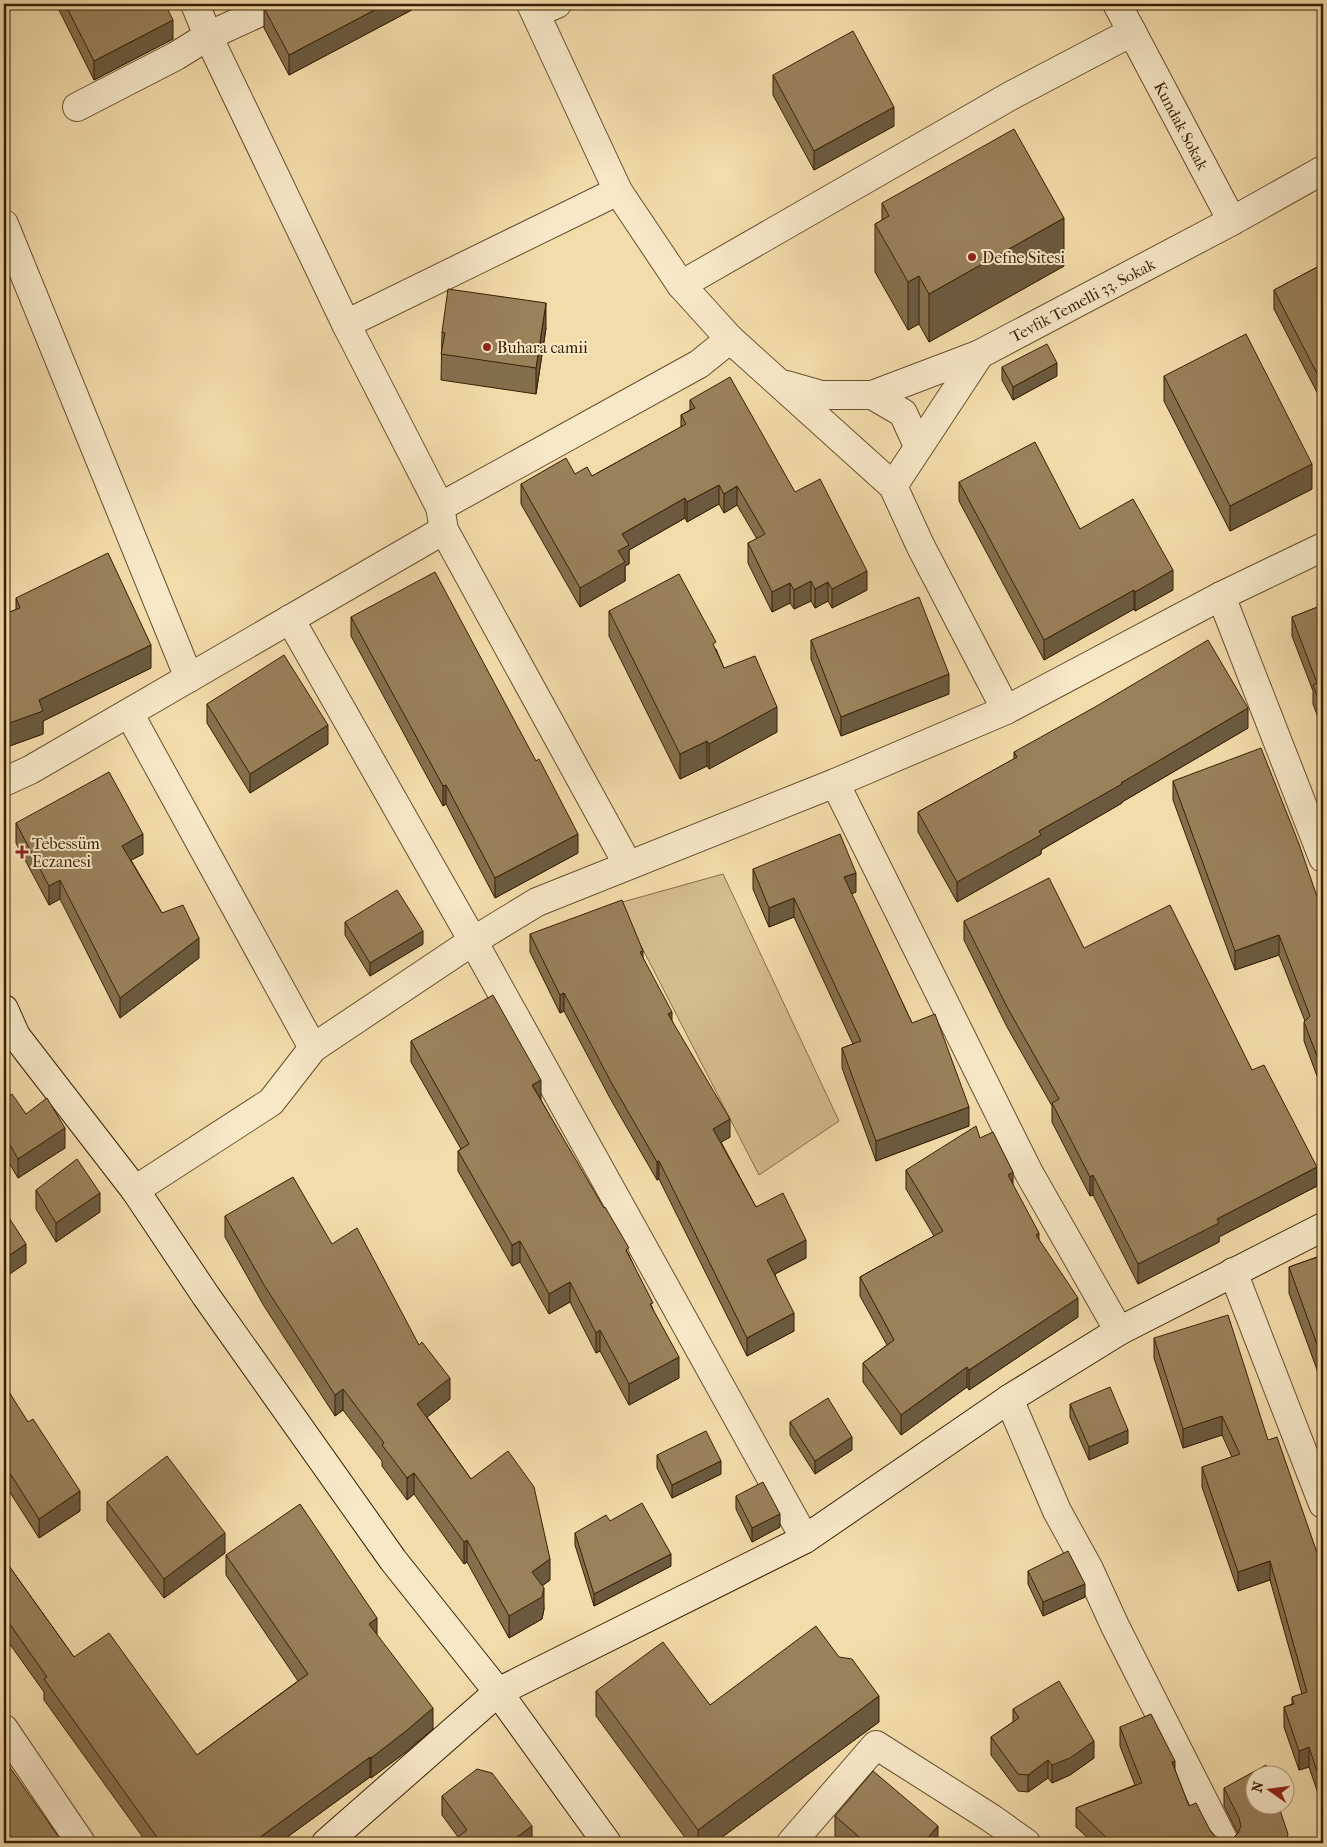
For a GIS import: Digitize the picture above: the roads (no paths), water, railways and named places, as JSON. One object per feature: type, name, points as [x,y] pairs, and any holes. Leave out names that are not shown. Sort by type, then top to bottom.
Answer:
[{"type":"street","points":[[195,4],[208,36],[346,324],[442,519],[628,866]]},
{"type":"street","points":[[77,107],[176,56],[208,36],[278,4]]},
{"type":"street","name":"Kundak Sokak","points":[[1117,4],[1232,221]]},
{"type":"street","points":[[541,7],[618,190],[681,284],[730,339],[893,486],[920,545],[1006,710]]},
{"type":"street","points":[[681,284],[1012,94],[1132,32]]},
{"type":"street","name":"Tevfik Temelli 33. Sokak","points":[[893,486],[980,354],[1232,221],[1323,170]]},
{"type":"street","points":[[346,324],[618,190]]},
{"type":"street","points":[[4,224],[188,678]]},
{"type":"street","points":[[4,782],[30,770],[290,619],[442,519],[698,364],[730,339]]},
{"type":"street","points":[[780,383],[821,395],[872,395],[980,354]]},
{"type":"street","points":[[872,395],[903,413],[918,446]]},
{"type":"street","points":[[135,1190],[271,1102],[313,1048],[473,941],[537,902],[835,783],[1006,710],[1221,596],[1323,547]]},
{"type":"street","points":[[1221,596],[1323,858]]},
{"type":"street","points":[[290,619],[473,941],[805,1539]]},
{"type":"street","points":[[129,713],[313,1048]]},
{"type":"street","points":[[835,783],[1025,1165],[1118,1331]]},
{"type":"street","points":[[4,1009],[10,1040],[135,1190],[206,1296],[393,1560],[498,1692],[607,1843]]},
{"type":"street","points":[[326,1843],[498,1692],[805,1539],[1009,1399],[1118,1331],[1323,1227]]},
{"type":"street","points":[[1233,1272],[1323,1504]]},
{"type":"street","points":[[1009,1399],[1058,1510],[1225,1843]]},
{"type":"street","points":[[4,1729],[80,1843]]},
{"type":"street","points":[[791,1843],[876,1745],[992,1818],[1026,1843]]},
{"type":"place","name":"Defne Sitesi","points":[[972,257]]},
{"type":"place","name":"Buhara camii","points":[[487,347]]},
{"type":"place","name":"Tebessüm Eczanesi","points":[[22,852]]}]
